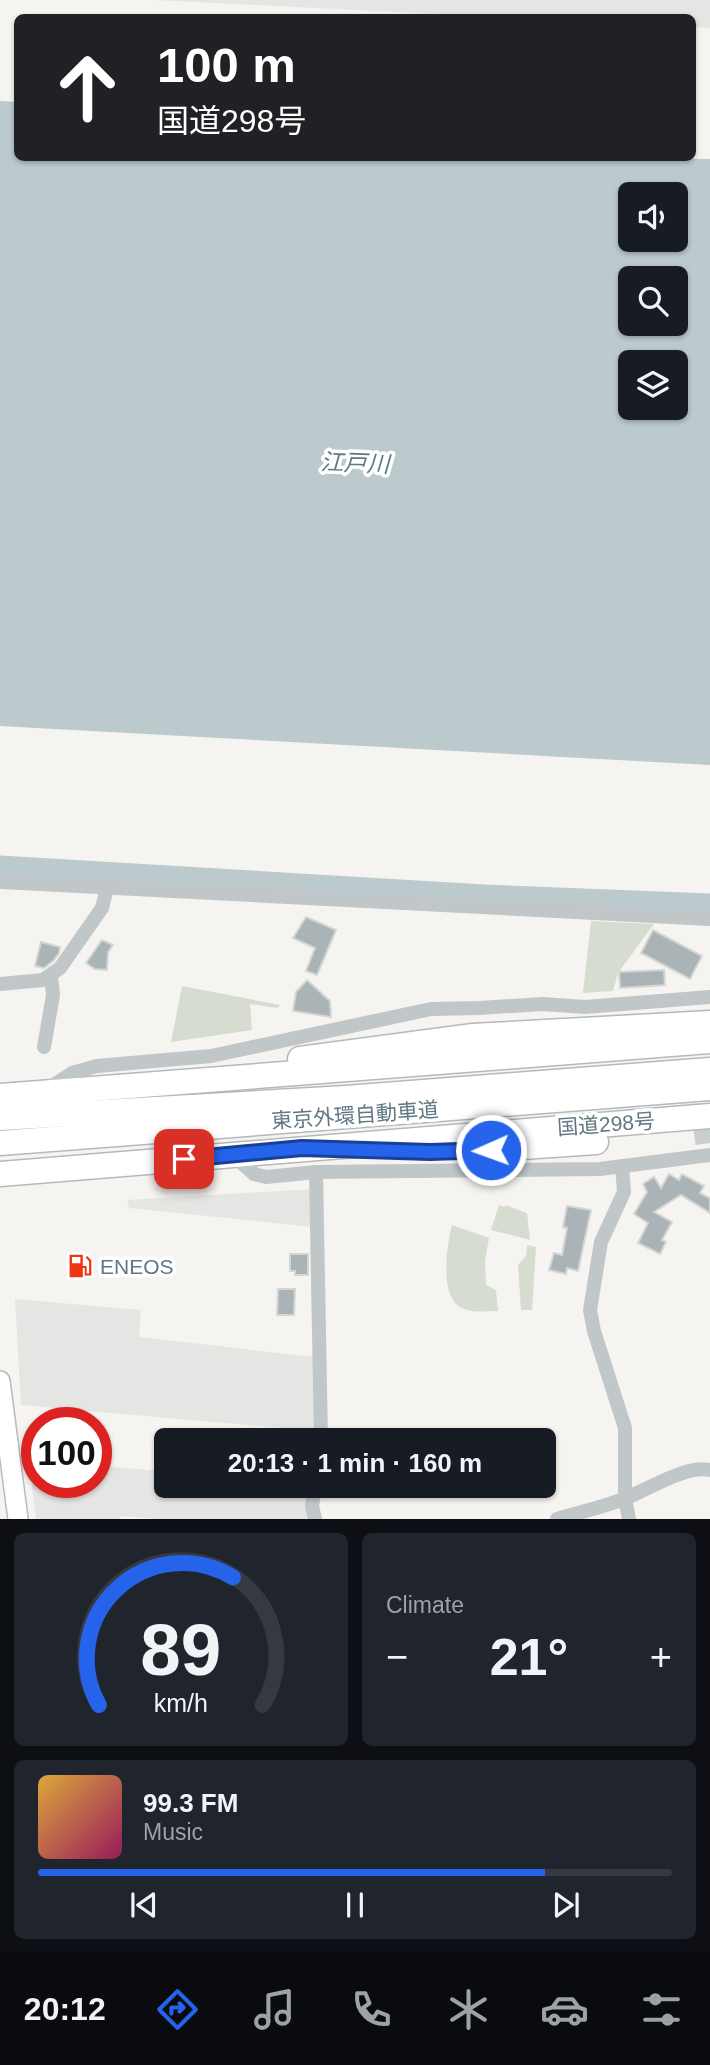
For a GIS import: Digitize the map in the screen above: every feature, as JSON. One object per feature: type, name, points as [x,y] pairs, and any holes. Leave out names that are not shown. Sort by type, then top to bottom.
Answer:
[{"type":"highway","points":[[176,1083],[305,1058],[472,1036],[710,1024]]},
{"type":"highway","points":[[0,1096],[710,1041]]},
{"type":"highway","name":"東京外環自動車道","points":[[0,1143],[87,1125],[346,1098],[710,1070]]},
{"type":"highway","name":"東京外環自動車道","points":[[0,1118],[87,1125],[710,1088]]},
{"type":"highway","points":[[0,1174],[302,1148],[352,1151],[472,1151],[528,1148],[702,1124]]},
{"type":"main road","points":[[0,1381],[18,1519]]},
{"type":"street","points":[[0,882],[710,919]]},
{"type":"street","points":[[0,984],[33,982],[60,968],[102,908],[107,888]]},
{"type":"street","points":[[44,1047],[53,995],[51,975]]},
{"type":"street","points":[[38,1094],[72,1073],[97,1066],[211,1056],[424,1010],[543,1004],[584,1007],[710,997]]},
{"type":"street","points":[[234,1155],[260,1177],[316,1172],[592,1169],[710,1155]]},
{"type":"street","points":[[622,1166],[622,1200],[601,1242],[590,1310],[594,1331],[625,1428],[625,1499],[629,1519]]},
{"type":"street","points":[[316,1172],[321,1428]]},
{"type":"street","points":[[557,1519],[625,1499],[682,1474],[710,1469]]},
{"type":"street","points":[[313,1498],[315,1519]]},
{"type":"shaded area","points":[[152,0],[710,0],[710,28],[696,27],[696,14],[437,14]]},
{"type":"shaded area","points":[[591,921],[654,924],[618,973],[613,991],[583,993]]},
{"type":"shaded area","points":[[182,986],[280,1005],[278,1008],[250,1004],[252,1030],[171,1042]]},
{"type":"shaded area","points":[[313,1189],[313,1227],[129,1208],[127,1200]]},
{"type":"shaded area","points":[[499,1205],[527,1213],[530,1240],[491,1230]]},
{"type":"shaded area","points":[[452,1225],[489,1238],[485,1261],[486,1285],[496,1290],[498,1311],[464,1309],[456,1304],[450,1295],[446,1271]]},
{"type":"shaded area","points":[[527,1245],[536,1247],[532,1310],[521,1310],[518,1265],[526,1256]]},
{"type":"shaded area","points":[[15,1299],[141,1310],[139,1337],[314,1357],[317,1428],[283,1428],[112,1413],[112,1407],[21,1405]]},
{"type":"shaded area","points":[[112,1467],[154,1470],[154,1498],[310,1498],[311,1519],[156,1519],[121,1516],[120,1519],[36,1519],[33,1498],[112,1498]]},
{"type":"water","name":"江戸川","points":[[0,101],[14,102],[14,161],[710,159],[710,765],[0,726]]},
{"type":"building","points":[[306,917],[336,930],[317,975],[306,971],[315,948],[293,938]]},
{"type":"building","points":[[653,930],[702,956],[690,979],[641,953]]},
{"type":"building","points":[[102,940],[113,945],[108,952],[107,970],[95,969],[86,963]]},
{"type":"building","points":[[41,942],[60,947],[53,961],[44,968],[35,966]]},
{"type":"building","points":[[664,970],[665,985],[620,988],[619,972]]},
{"type":"building","points":[[307,980],[330,1001],[331,1017],[293,1011],[296,992]]},
{"type":"building","points":[[669,1174],[679,1180],[682,1174],[704,1186],[700,1193],[710,1198],[710,1213],[681,1195],[654,1212],[672,1222],[662,1240],[666,1242],[660,1254],[638,1243],[648,1223],[634,1214],[647,1192],[643,1184],[654,1177],[661,1188]]},
{"type":"building","points":[[567,1206],[591,1210],[578,1271],[567,1268],[566,1274],[549,1270],[554,1253],[562,1255],[567,1228],[563,1227]]},
{"type":"building","points":[[290,1254],[308,1254],[308,1275],[295,1275],[295,1271],[290,1271]]},
{"type":"building","points":[[278,1289],[295,1289],[294,1315],[277,1315]]},
{"type":"waterway","points":[[0,867],[484,896],[710,905]]},
{"type":"tunnel","points":[[694,1133],[710,1131]]},
{"type":"place","name":"ENEOS","points":[[80,1266]]},
{"type":"route","points":[[184,1159],[302,1148],[430,1152],[491,1150]]}]
